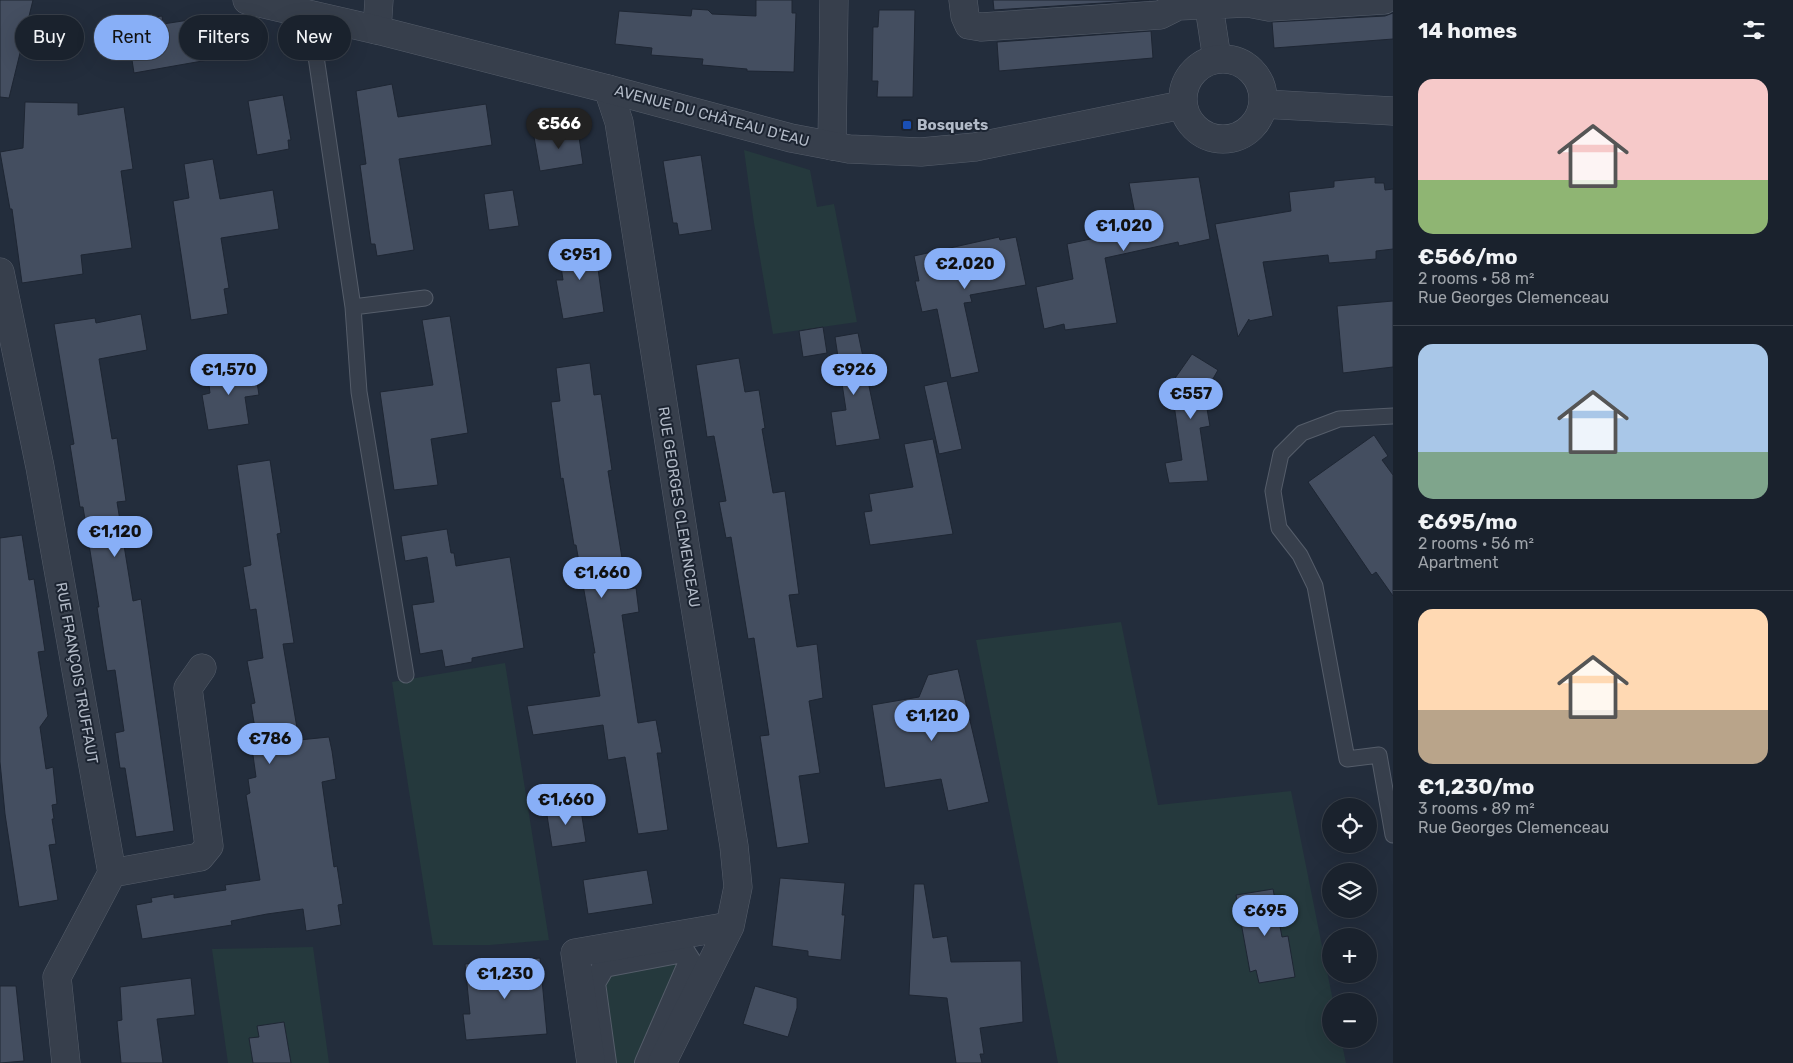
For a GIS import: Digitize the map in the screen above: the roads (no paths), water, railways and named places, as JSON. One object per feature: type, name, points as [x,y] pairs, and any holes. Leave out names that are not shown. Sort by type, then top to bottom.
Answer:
[{"type":"street","name":"AVENUE DU CHÂTEAU D'EAU","points":[[247,0],[377,30],[791,138],[849,148],[921,152],[975,147],[1182,105]]},
{"type":"street","points":[[377,30],[379,0]]},
{"type":"street","points":[[832,146],[834,0]]},
{"type":"street","points":[[963,0],[965,16],[969,25],[981,27],[1160,15],[1178,6],[1208,2],[1248,3],[1269,7],[1384,0]]},
{"type":"street","points":[[1208,2],[1216,59]]},
{"type":"street","points":[[1216,59],[1226,59],[1239,62],[1250,69],[1261,85],[1264,104],[1260,117],[1253,127],[1242,135],[1218,140],[1205,136],[1195,129],[1187,119],[1182,105],[1182,94],[1192,72],[1202,64],[1216,59]]},
{"type":"street","name":"RUE GEORGES CLEMENCEAU","points":[[608,89],[619,122],[734,846],[738,887],[730,926],[662,1063]]},
{"type":"street","points":[[1264,104],[1393,111]]},
{"type":"street","name":"RUE FRANÇOIS TRUFFAUT","points":[[0,272],[40,466],[112,873]]},
{"type":"street","points":[[66,1063],[57,977],[112,873],[200,857],[210,846],[188,688],[202,668]]},
{"type":"street","points":[[591,1063],[575,953],[730,926]]},
{"type":"street","points":[[605,1063],[594,983],[604,966],[683,951],[690,962],[646,1063]]},
{"type":"lane","points":[[307,13],[314,43],[353,307],[359,392],[406,675]]},
{"type":"lane","points":[[353,307],[425,298]]},
{"type":"lane","points":[[1393,416],[1339,419],[1302,433],[1281,454],[1273,491],[1279,528],[1300,555],[1315,586],[1347,759],[1379,755],[1393,835]]},
{"type":"place","name":"Bosquets","points":[[907,125]]}]
